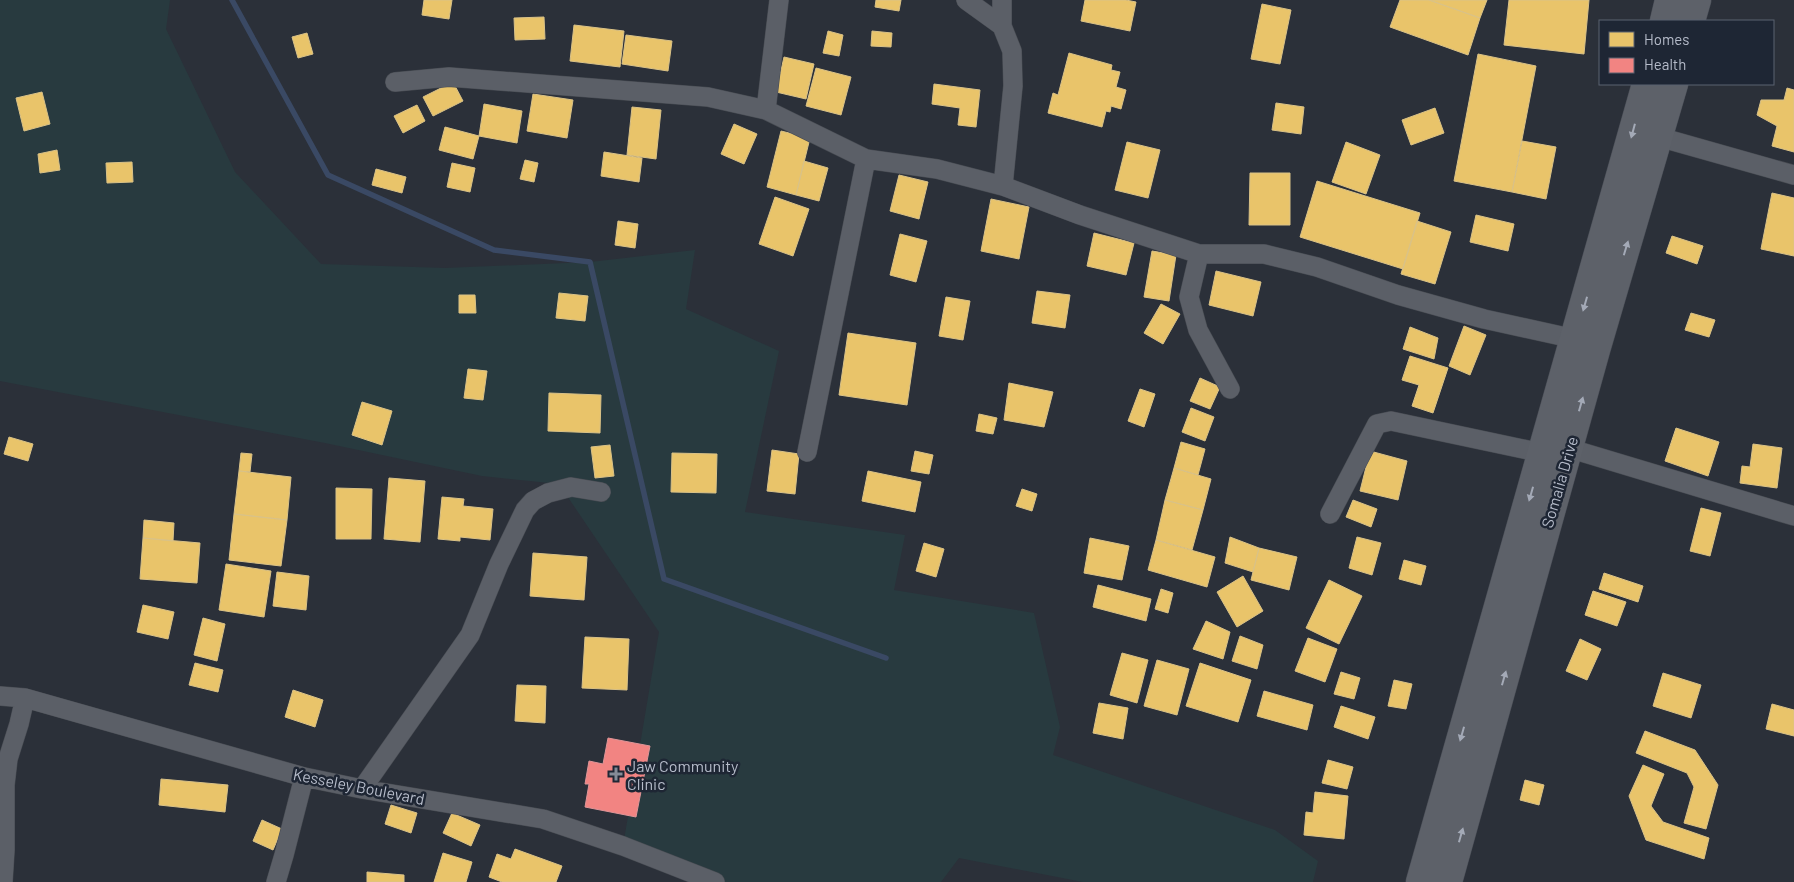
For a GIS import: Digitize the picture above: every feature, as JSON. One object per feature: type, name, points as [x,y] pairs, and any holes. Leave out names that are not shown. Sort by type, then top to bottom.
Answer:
[{"type":"main road","points":[[1664,20],[1669,0]]},
{"type":"main road","points":[[1692,20],[1697,0]]},
{"type":"main road","name":"Somalia Drive","points":[[1448,882],[1555,451],[1575,338],[1646,85]]},
{"type":"main road","name":"Somalia Drive","points":[[1420,882],[1555,451],[1596,350],[1674,85]]},
{"type":"street","points":[[766,110],[779,0]]},
{"type":"street","points":[[966,0],[1002,26]]},
{"type":"street","points":[[1002,0],[1002,26],[1012,51],[1013,86],[1003,186]]},
{"type":"street","points":[[395,82],[449,77],[708,97],[766,110],[866,159],[937,169],[1003,186],[1080,215],[1199,254],[1264,254],[1273,256],[1317,267],[1398,295],[1465,314],[1575,338]]},
{"type":"street","points":[[1659,137],[1794,175]]},
{"type":"street","points":[[807,452],[866,159]]},
{"type":"street","points":[[1199,254],[1189,297],[1198,330],[1230,390]]},
{"type":"street","points":[[1330,514],[1377,424],[1391,421],[1555,451],[1794,516]]},
{"type":"street","points":[[362,789],[470,635],[499,564],[525,510],[533,501],[548,493],[571,487],[601,492]]},
{"type":"street","name":"Kesseley Boulevard","points":[[0,696],[25,698],[304,777],[362,789],[544,818],[715,882]]},
{"type":"street","points":[[3,882],[4,785],[8,759],[25,698]]},
{"type":"street","points":[[276,882],[304,777]]},
{"type":"shaded area","points":[[0,0],[170,0],[166,29],[235,172],[321,264],[445,268],[590,262],[695,250],[686,309],[779,351],[745,512],[905,535],[894,590],[1034,613],[1060,727],[1053,755],[1275,830],[1318,861],[1313,882],[1083,882],[959,858],[941,882],[715,882],[623,846],[659,632],[559,484],[482,476],[325,443],[0,381]]},
{"type":"building: Homes","points":[[424,0],[452,0],[449,19],[422,15]]},
{"type":"building: Homes","points":[[876,0],[901,0],[899,11],[875,7]]},
{"type":"building: Homes","points":[[1085,0],[1126,0],[1136,2],[1130,31],[1081,21]]},
{"type":"building: Homes","points":[[1400,0],[1429,0],[1480,18],[1468,55],[1390,27]]},
{"type":"building: Homes","points":[[1429,0],[1487,0],[1480,18]]},
{"type":"building: Homes","points":[[1509,0],[1589,0],[1584,54],[1504,45]]},
{"type":"building: Homes","points":[[1262,4],[1291,10],[1280,64],[1251,59]]},
{"type":"building: Homes","points":[[544,17],[545,39],[515,40],[514,18]]},
{"type":"building: Homes","points":[[574,25],[624,31],[620,67],[570,61]]},
{"type":"building: Homes","points":[[828,31],[843,35],[839,56],[823,53]]},
{"type":"building: Homes","points":[[872,31],[892,33],[891,47],[871,46]]},
{"type":"building: Homes","points":[[307,33],[313,54],[298,58],[292,37]]},
{"type":"building: Homes","points":[[626,35],[672,41],[668,71],[622,64]]},
{"type":"building: Homes","points":[[1069,53],[1112,65],[1111,70],[1120,72],[1116,87],[1126,90],[1121,109],[1111,106],[1110,112],[1106,111],[1102,127],[1048,113],[1053,93],[1058,95]]},
{"type":"building: Homes","points":[[1478,54],[1536,66],[1512,192],[1454,181]]},
{"type":"building: Homes","points":[[784,57],[814,64],[806,99],[776,92]]},
{"type":"building: Homes","points":[[816,68],[851,77],[841,115],[806,106]]},
{"type":"building: Homes","points":[[453,82],[463,101],[433,116],[423,97]]},
{"type":"building: Homes","points":[[934,84],[980,90],[976,127],[958,125],[960,108],[932,104]]},
{"type":"building: Homes","points":[[1787,88],[1794,90],[1794,152],[1772,146],[1777,126],[1757,115],[1761,100],[1784,100]]},
{"type":"building: Homes","points":[[42,92],[50,124],[24,131],[16,98]]},
{"type":"building: Homes","points":[[533,94],[573,100],[567,138],[527,131]]},
{"type":"building: Homes","points":[[1276,103],[1304,107],[1301,134],[1272,130]]},
{"type":"building: Homes","points":[[484,104],[522,111],[517,143],[479,136]]},
{"type":"building: Homes","points":[[417,105],[425,121],[403,133],[394,116]]},
{"type":"building: Homes","points":[[632,107],[661,110],[656,159],[627,155]]},
{"type":"building: Homes","points":[[1435,108],[1444,133],[1411,145],[1402,120]]},
{"type":"building: Homes","points":[[734,124],[757,134],[744,164],[721,154]]},
{"type":"building: Homes","points":[[445,127],[479,136],[473,159],[439,150]]},
{"type":"building: Homes","points":[[781,131],[810,138],[796,195],[767,187]]},
{"type":"building: Homes","points":[[1522,141],[1556,147],[1546,199],[1512,192]]},
{"type":"building: Homes","points":[[1127,142],[1160,150],[1148,198],[1115,190]]},
{"type":"building: Homes","points":[[1346,142],[1380,155],[1366,194],[1332,182]]},
{"type":"building: Homes","points":[[57,150],[60,170],[40,173],[38,154]]},
{"type":"building: Homes","points":[[604,152],[642,158],[639,182],[601,176]]},
{"type":"building: Homes","points":[[525,160],[538,163],[534,182],[520,179]]},
{"type":"building: Homes","points":[[804,161],[828,168],[819,201],[796,195]]},
{"type":"building: Homes","points":[[132,162],[133,182],[107,183],[106,163]]},
{"type":"building: Homes","points":[[452,163],[475,168],[470,192],[447,187]]},
{"type":"building: Homes","points":[[376,169],[406,177],[402,193],[372,185]]},
{"type":"building: Homes","points":[[1250,173],[1290,173],[1290,225],[1249,225]]},
{"type":"building: Homes","points":[[899,175],[928,182],[919,219],[890,211]]},
{"type":"building: Homes","points":[[1317,181],[1420,213],[1403,269],[1300,237]]},
{"type":"building: Homes","points":[[1772,193],[1794,198],[1794,256],[1761,249]]},
{"type":"building: Homes","points":[[775,197],[809,209],[793,256],[759,244]]},
{"type":"building: Homes","points":[[991,199],[1029,207],[1019,259],[981,251]]},
{"type":"building: Homes","points":[[1476,215],[1514,224],[1508,251],[1470,242]]},
{"type":"building: Homes","points":[[618,221],[638,224],[635,248],[615,245]]},
{"type":"building: Homes","points":[[1417,221],[1451,232],[1435,284],[1401,274]]},
{"type":"building: Homes","points":[[1094,233],[1134,243],[1126,275],[1087,266]]},
{"type":"building: Homes","points":[[900,234],[927,241],[916,282],[890,275]]},
{"type":"building: Homes","points":[[1672,236],[1703,246],[1697,264],[1666,253]]},
{"type":"building: Homes","points":[[1152,251],[1176,255],[1169,301],[1144,297]]},
{"type":"building: Homes","points":[[1216,271],[1261,282],[1253,316],[1209,305]]},
{"type":"building: Homes","points":[[1037,291],[1070,295],[1065,328],[1032,323]]},
{"type":"building: Homes","points":[[559,293],[588,296],[585,321],[556,318]]},
{"type":"building: Homes","points":[[459,295],[475,295],[476,313],[459,313]]},
{"type":"building: Homes","points":[[946,297],[970,301],[963,340],[939,336]]},
{"type":"building: Homes","points":[[1161,304],[1180,314],[1163,344],[1144,333]]},
{"type":"building: Homes","points":[[1691,313],[1715,320],[1709,337],[1685,330]]},
{"type":"building: Homes","points":[[1464,326],[1486,335],[1470,375],[1449,366]]},
{"type":"building: Homes","points":[[1410,327],[1438,338],[1434,359],[1403,349]]},
{"type":"building: Homes","points":[[848,333],[916,343],[907,405],[839,395]]},
{"type":"building: Homes","points":[[1410,356],[1448,368],[1433,413],[1412,406],[1419,385],[1402,380]]},
{"type":"building: Homes","points":[[468,369],[487,371],[483,400],[464,398]]},
{"type":"building: Homes","points":[[1200,378],[1220,387],[1210,409],[1190,401]]},
{"type":"building: Homes","points":[[1009,383],[1053,392],[1044,427],[1004,420]]},
{"type":"building: Homes","points":[[1140,389],[1155,394],[1144,427],[1128,421]]},
{"type":"building: Homes","points":[[549,393],[601,395],[600,433],[548,431]]},
{"type":"building: Homes","points":[[362,402],[392,411],[382,445],[352,435]]},
{"type":"building: Homes","points":[[1191,408],[1214,417],[1205,441],[1182,432]]},
{"type":"building: Homes","points":[[979,414],[997,418],[993,434],[976,431]]},
{"type":"building: Homes","points":[[1676,428],[1719,442],[1708,476],[1665,461]]},
{"type":"building: Homes","points":[[9,437],[33,444],[28,461],[4,454]]},
{"type":"building: Homes","points":[[1181,442],[1205,449],[1198,475],[1174,468]]},
{"type":"building: Homes","points":[[1753,444],[1782,448],[1777,488],[1740,483],[1742,466],[1750,467]]},
{"type":"building: Homes","points":[[610,445],[614,476],[595,478],[591,447]]},
{"type":"building: Homes","points":[[772,450],[799,454],[795,494],[767,491]]},
{"type":"building: Homes","points":[[915,451],[933,455],[929,474],[911,471]]},
{"type":"building: Homes","points":[[1370,451],[1407,461],[1398,500],[1360,491]]},
{"type":"building: Homes","points":[[241,453],[252,454],[250,472],[239,471]]},
{"type":"building: Homes","points":[[672,453],[717,454],[716,493],[671,492]]},
{"type":"building: Homes","points":[[1174,468],[1211,479],[1203,510],[1165,500]]},
{"type":"building: Homes","points":[[239,471],[291,477],[287,520],[234,514]]},
{"type":"building: Homes","points":[[868,471],[921,482],[915,512],[862,501]]},
{"type":"building: Homes","points":[[389,478],[425,481],[420,542],[384,539]]},
{"type":"building: Homes","points":[[336,488],[372,489],[371,539],[336,539]]},
{"type":"building: Homes","points":[[1022,489],[1037,494],[1032,511],[1016,506]]},
{"type":"building: Homes","points":[[442,497],[464,499],[463,506],[493,509],[490,540],[460,537],[460,541],[438,539]]},
{"type":"building: Homes","points":[[1165,500],[1203,510],[1192,550],[1156,540]]},
{"type":"building: Homes","points":[[1353,500],[1377,509],[1371,527],[1346,517]]},
{"type":"building: Homes","points":[[1701,508],[1721,513],[1710,556],[1690,551]]},
{"type":"building: Homes","points":[[234,514],[287,520],[281,566],[229,560]]},
{"type":"building: Homes","points":[[144,520],[174,523],[173,541],[143,538]]},
{"type":"building: Homes","points":[[1230,537],[1259,548],[1253,572],[1225,563]]},
{"type":"building: Homes","points":[[1357,537],[1381,543],[1372,575],[1349,568]]},
{"type":"building: Homes","points":[[143,538],[200,543],[197,583],[140,579]]},
{"type":"building: Homes","points":[[1090,538],[1129,546],[1122,580],[1084,573]]},
{"type":"building: Homes","points":[[1156,540],[1215,557],[1207,587],[1148,570]]},
{"type":"building: Homes","points":[[924,543],[944,549],[936,577],[916,571]]},
{"type":"building: Homes","points":[[1259,548],[1297,557],[1289,590],[1251,580]]},
{"type":"building: Homes","points":[[533,553],[587,557],[584,600],[530,596]]},
{"type":"building: Homes","points":[[1404,560],[1426,566],[1421,585],[1399,579]]},
{"type":"building: Homes","points":[[226,564],[271,571],[264,617],[219,610]]},
{"type":"building: Homes","points":[[277,572],[309,576],[306,610],[273,606]]},
{"type":"building: Homes","points":[[1604,573],[1643,586],[1638,602],[1599,589]]},
{"type":"building: Homes","points":[[1243,576],[1263,611],[1237,627],[1217,592]]},
{"type":"building: Homes","points":[[1329,580],[1362,596],[1339,644],[1306,628]]},
{"type":"building: Homes","points":[[1098,585],[1151,599],[1146,621],[1093,607]]},
{"type":"building: Homes","points":[[1161,589],[1173,593],[1168,613],[1155,609]]},
{"type":"building: Homes","points":[[1593,591],[1626,602],[1617,626],[1585,615]]},
{"type":"building: Homes","points":[[143,605],[174,612],[168,639],[137,632]]},
{"type":"building: Homes","points":[[203,618],[225,624],[217,661],[194,655]]},
{"type":"building: Homes","points":[[1206,621],[1230,632],[1223,659],[1193,649]]},
{"type":"building: Homes","points":[[1240,636],[1263,645],[1257,669],[1232,661]]},
{"type":"building: Homes","points":[[585,637],[629,639],[627,690],[582,688]]},
{"type":"building: Homes","points":[[1308,638],[1337,649],[1325,682],[1295,671]]},
{"type":"building: Homes","points":[[1580,639],[1601,649],[1587,680],[1566,671]]},
{"type":"building: Homes","points":[[1122,653],[1148,660],[1137,703],[1110,695]]},
{"type":"building: Homes","points":[[1157,660],[1189,669],[1177,715],[1144,706]]},
{"type":"building: Homes","points":[[195,663],[223,670],[218,692],[189,685]]},
{"type":"building: Homes","points":[[1200,663],[1251,680],[1238,722],[1186,706]]},
{"type":"building: Homes","points":[[1341,672],[1360,678],[1354,699],[1334,694]]},
{"type":"building: Homes","points":[[1663,673],[1701,685],[1691,718],[1653,706]]},
{"type":"building: Homes","points":[[1394,680],[1412,684],[1406,709],[1388,706]]},
{"type":"building: Homes","points":[[517,685],[546,686],[545,723],[515,721]]},
{"type":"building: Homes","points":[[293,690],[323,700],[315,727],[285,717]]},
{"type":"building: Homes","points":[[1264,691],[1313,705],[1307,730],[1257,716]]},
{"type":"building: Homes","points":[[1099,703],[1128,708],[1123,739],[1093,733]]},
{"type":"building: Homes","points":[[1772,704],[1794,710],[1794,736],[1766,729]]},
{"type":"building: Homes","points":[[1341,706],[1375,717],[1368,739],[1334,727]]},
{"type":"building: Homes","points":[[1645,731],[1695,750],[1718,785],[1706,829],[1684,823],[1694,787],[1687,773],[1636,753]]},
{"type":"building: Homes","points":[[1328,760],[1353,767],[1347,789],[1322,783]]},
{"type":"building: Homes","points":[[1643,765],[1664,774],[1651,806],[1663,822],[1709,838],[1704,859],[1646,840],[1629,796]]},
{"type":"building: Homes","points":[[161,779],[228,785],[225,812],[159,805]]},
{"type":"building: Homes","points":[[1525,780],[1544,785],[1539,805],[1520,800]]},
{"type":"building: Homes","points":[[1315,792],[1348,796],[1344,839],[1304,835],[1306,812],[1313,813]]},
{"type":"building: Homes","points":[[391,805],[417,813],[411,833],[385,824]]},
{"type":"building: Homes","points":[[452,813],[480,825],[471,846],[443,833]]},
{"type":"building: Homes","points":[[262,820],[282,829],[273,850],[253,841]]},
{"type":"building: Homes","points":[[515,849],[562,866],[556,882],[502,882],[489,877],[497,854],[511,859]]},
{"type":"building: Homes","points":[[443,853],[472,862],[466,882],[434,882]]},
{"type":"building: Homes","points":[[367,872],[404,875],[404,882],[367,882]]},
{"type":"building: Health","name":"Jaw Community Clinic","points":[[608,738],[650,746],[636,817],[585,807],[589,784],[585,784],[589,761],[603,764]]},
{"type":"waterway","points":[[232,0],[328,175],[494,250],[590,262],[664,579],[886,658]]},
{"type":"place","name":"Jaw Community Clinic","points":[[616,774]]}]
